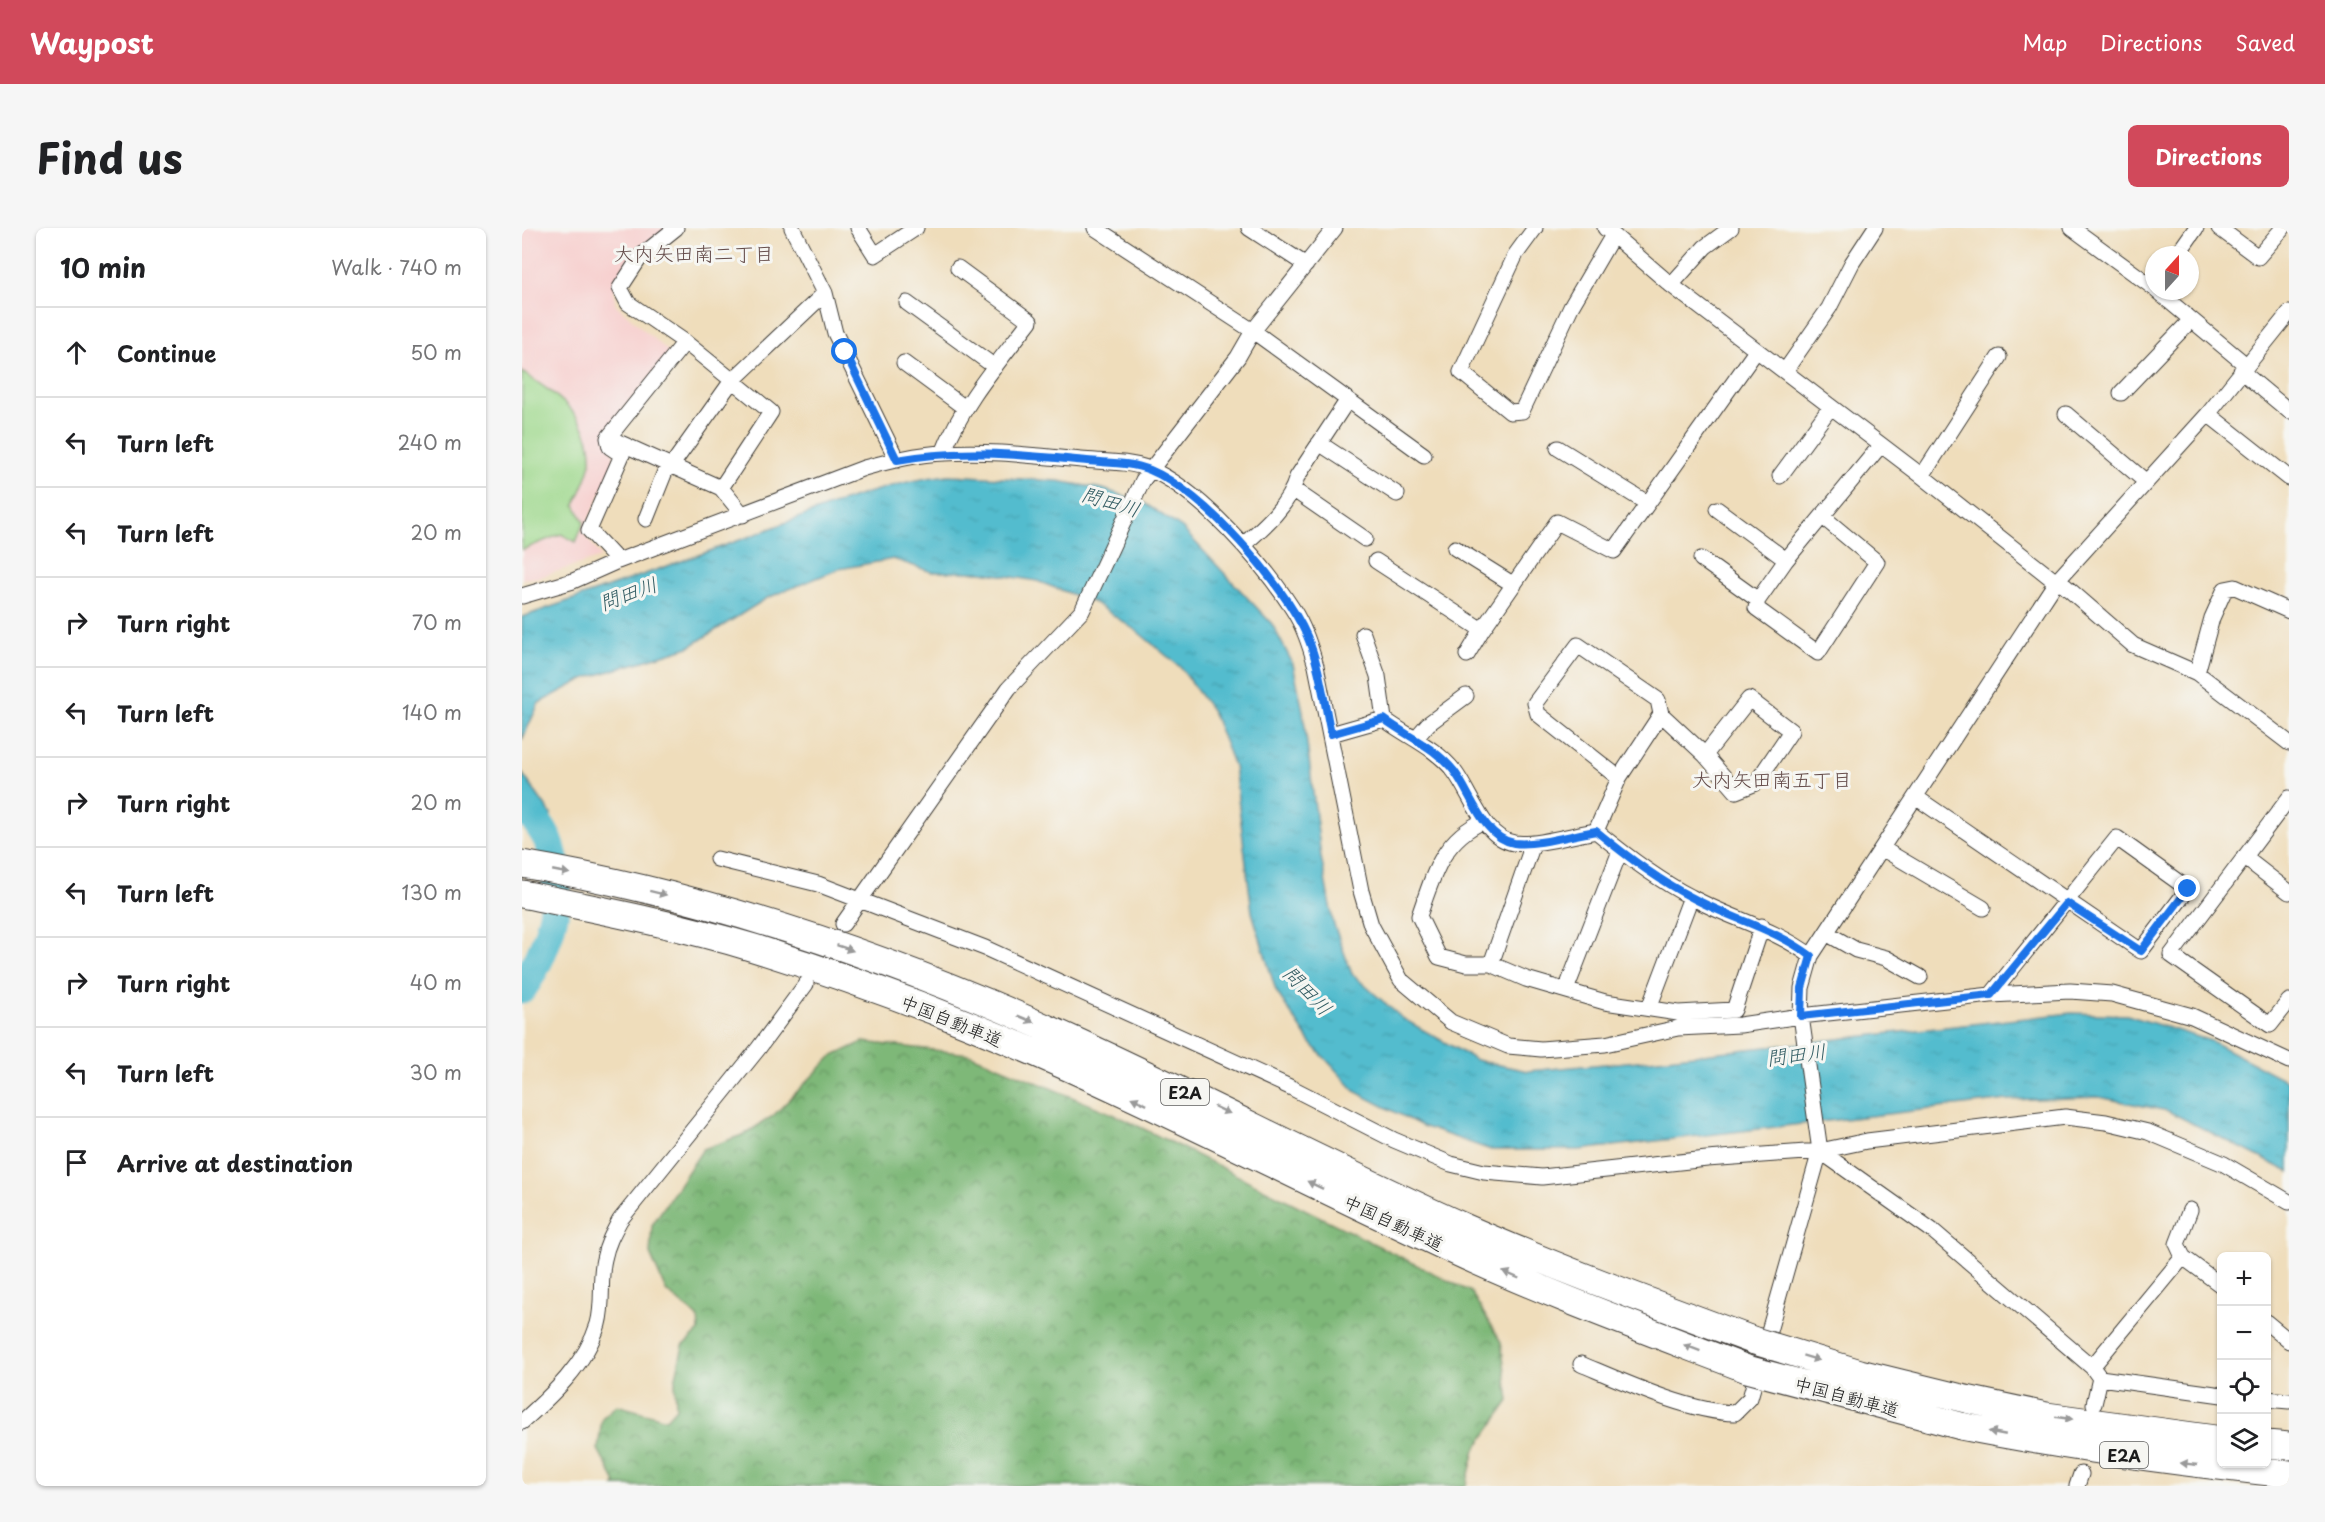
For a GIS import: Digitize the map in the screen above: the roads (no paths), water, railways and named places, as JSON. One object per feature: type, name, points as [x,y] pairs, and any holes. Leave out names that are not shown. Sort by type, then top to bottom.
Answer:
[{"type":"highway","name":"中国自動車道","points":[[522,864],[601,879],[731,912],[825,941],[977,998],[1071,1039],[1463,1226],[1619,1291],[1755,1341],[1860,1373],[2046,1416],[2217,1439]]},
{"type":"highway","name":"中国自動車道","points":[[522,894],[656,922],[753,948],[839,976],[973,1027],[1083,1076],[1449,1248],[1597,1312],[1747,1369],[1960,1426],[2155,1460],[2289,1474]]},
{"type":"highway","points":[[2271,1444],[2289,1446]]},
{"type":"street","points":[[676,228],[641,256],[620,288],[628,303],[685,342],[731,382],[771,412],[721,488]]},
{"type":"street","points":[[792,228],[825,294],[835,333],[897,460]]},
{"type":"street","points":[[858,228],[875,255],[916,228]]},
{"type":"street","points":[[1095,228],[1253,331],[1347,401],[1424,454]]},
{"type":"street","points":[[1249,228],[1306,265]]},
{"type":"street","points":[[843,924],[1009,688],[1082,611],[1147,475],[1238,357],[1253,331],[1335,228]]},
{"type":"street","points":[[1535,228],[1516,254],[1461,372],[1510,412],[1522,411],[1609,232],[1671,285],[1756,351],[1922,476],[2056,582],[2065,586],[2133,645],[2198,673],[2289,743]]},
{"type":"street","points":[[1671,285],[1705,247],[1731,228]]},
{"type":"street","points":[[1785,371],[1829,308],[1852,264],[1875,228]]},
{"type":"street","points":[[2072,228],[2145,281]]},
{"type":"street","points":[[2183,246],[2196,228]]},
{"type":"street","points":[[2219,228],[2258,257],[2283,228]]},
{"type":"street","points":[[943,453],[952,429],[965,408],[1030,321],[957,268]]},
{"type":"street","points":[[646,519],[670,465],[731,382],[825,294]]},
{"type":"street","points":[[2167,300],[2289,411]]},
{"type":"street","points":[[907,303],[995,367]]},
{"type":"street","points":[[1581,1364],[1620,1381],[1713,1413],[1735,1413],[1750,1398],[1818,1147],[1801,1020],[1802,988],[1811,956],[1828,934],[2056,582],[2208,414],[2289,313]]},
{"type":"street","points":[[2121,393],[2190,321]]},
{"type":"street","points":[[618,561],[589,530],[622,455],[610,447],[608,438],[685,342]]},
{"type":"street","points":[[1467,655],[1557,522],[1614,551],[1756,351]]},
{"type":"street","points":[[1922,476],[1999,357]]},
{"type":"street","points":[[904,363],[965,408]]},
{"type":"street","points":[[1243,545],[1269,523],[1294,490],[1298,477],[1347,401]]},
{"type":"street","points":[[1780,476],[1830,408]]},
{"type":"street","points":[[2066,414],[2145,481]]},
{"type":"street","points":[[2208,414],[2289,478]]},
{"type":"street","points":[[616,441],[721,488],[743,515]]},
{"type":"street","points":[[1319,443],[1397,494]]},
{"type":"street","points":[[1823,517],[1877,562],[1818,653],[1756,608],[1758,600],[1786,560],[1880,446]]},
{"type":"street","points":[[1558,448],[1647,503]]},
{"type":"street","points":[[522,596],[573,581],[618,561],[864,468],[897,460],[943,453],[995,452],[1139,466],[1147,475],[1174,483],[1243,545],[1293,608],[1308,638],[1331,734],[1361,891],[1371,925],[1401,980],[1451,1022],[1508,1046],[1541,1049],[1605,1044],[1678,1028],[1740,1026],[1991,995],[2070,991],[2112,994],[2192,1016],[2289,1060]]},
{"type":"street","points":[[1294,490],[1365,539]]},
{"type":"street","points":[[1716,509],[1786,560]]},
{"type":"street","points":[[1455,549],[1514,585]]},
{"type":"street","points":[[1701,559],[1758,600]]},
{"type":"street","points":[[1376,561],[1482,630]]},
{"type":"street","points":[[2198,673],[2212,618],[2225,589],[2235,587],[2289,611]]},
{"type":"street","points":[[1363,634],[1378,676],[1384,719]]},
{"type":"street","points":[[1619,777],[1538,714],[1535,702],[1578,645],[1658,700],[1661,714],[1705,755],[1736,791],[1756,783],[1791,731],[1749,699],[1705,755]]},
{"type":"street","points":[[1416,738],[1428,724],[1466,696]]},
{"type":"street","points":[[1596,831],[1619,777],[1661,714]]},
{"type":"street","points":[[1331,734],[1384,719],[1416,738],[1435,751],[1454,771],[1484,821],[1500,839],[1533,844],[1596,831]]},
{"type":"street","points":[[1917,798],[2067,903],[2141,951],[2188,889],[2117,838],[2067,903],[1991,995]]},
{"type":"street","points":[[2289,798],[2171,955],[2270,1025],[2289,1001]]},
{"type":"street","points":[[1484,821],[1466,829],[1445,852],[1438,864],[1419,916],[1438,957],[1466,964],[1491,964],[1526,979],[1605,1002],[1678,1013],[1734,1010],[1762,926]]},
{"type":"street","points":[[1596,831],[1620,851],[1691,897],[1762,926],[1790,940],[1811,956]]},
{"type":"street","points":[[1491,964],[1533,844]]},
{"type":"street","points":[[1883,849],[1983,908]]},
{"type":"street","points":[[1566,990],[1620,851]]},
{"type":"street","points":[[2244,857],[2289,892]]},
{"type":"street","points":[[717,859],[818,884],[985,948],[1107,1001],[1292,1088],[1394,1140],[1450,1164],[1484,1172],[1542,1177],[2065,1117],[2106,1122],[2148,1132],[2223,1164],[2289,1202]]},
{"type":"street","points":[[1649,1008],[1691,897]]},
{"type":"street","points":[[1828,934],[1856,950],[1886,958],[1920,976]]},
{"type":"street","points":[[522,1422],[549,1398],[590,1345],[599,1322],[603,1260],[609,1239],[620,1220],[758,1049],[806,984]]},
{"type":"street","points":[[1818,1147],[1933,1231],[2096,1372],[2217,1394]]},
{"type":"street","points":[[2190,1210],[2176,1244],[2183,1257],[2217,1282]]},
{"type":"street","points":[[2094,1404],[2096,1372],[2183,1257]]},
{"type":"street","points":[[2271,1326],[2289,1341]]},
{"type":"street","points":[[2271,1400],[2289,1401]]},
{"type":"water","name":"問田川","points":[[948,475],[1058,481],[1103,489],[1144,503],[1182,528],[1272,624],[1293,664],[1303,711],[1321,857],[1333,922],[1352,974],[1402,1018],[1476,1060],[1528,1071],[1649,1060],[2071,1013],[2127,1015],[2211,1041],[2289,1082],[2289,1172],[2168,1111],[2099,1097],[2007,1100],[1579,1150],[1491,1150],[1422,1126],[1356,1092],[1310,1042],[1276,991],[1252,912],[1234,766],[1212,711],[1180,667],[1138,632],[1095,603],[1037,581],[982,572],[932,572],[893,559],[839,569],[767,598],[689,647],[584,679],[539,703],[522,740],[522,617],[850,498],[898,484]]},
{"type":"water","points":[[522,773],[551,814],[548,840],[522,812]]},
{"type":"waterway","points":[[522,802],[548,840],[554,859],[556,878],[556,898],[548,936],[541,955],[522,989]]},
{"type":"district","name":"大内矢田南二丁目","points":[[694,253]]},
{"type":"district","name":"大内矢田南五丁目","points":[[1772,779]]}]
